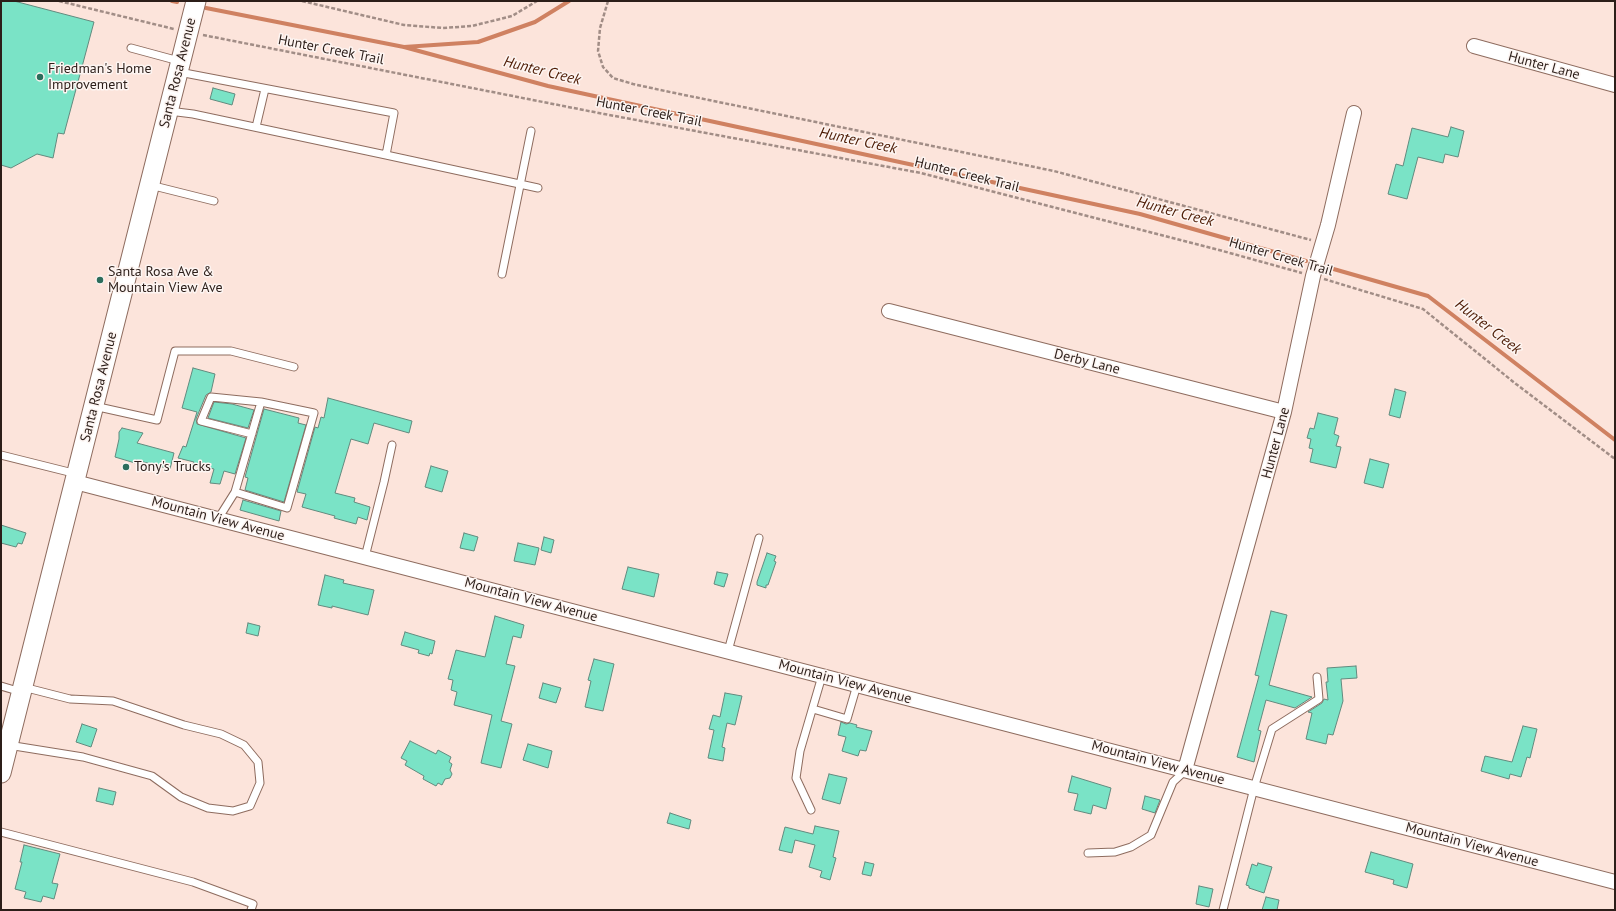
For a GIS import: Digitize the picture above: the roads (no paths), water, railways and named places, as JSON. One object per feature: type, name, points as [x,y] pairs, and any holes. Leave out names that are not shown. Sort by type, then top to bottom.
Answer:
[{"type":"main road","name":"Santa Rosa Avenue","points":[[5,749],[22,689],[76,478],[196,1]]},
{"type":"street","name":"Hunter Lane","points":[[1474,46],[1615,85]]},
{"type":"street","name":"Hunter Lane","points":[[1185,770],[1284,412],[1313,276],[1323,242],[1354,113]]},
{"type":"street","name":"Derby Lane","points":[[889,311],[1284,412]]},
{"type":"street","name":"Mountain View Avenue","points":[[76,478],[218,519],[1615,882]]},
{"type":"lane","points":[[131,48],[212,79],[394,113],[386,155]]},
{"type":"lane","points":[[256,128],[265,89]]},
{"type":"lane","points":[[168,111],[204,117],[538,188]]},
{"type":"lane","points":[[502,274],[531,131]]},
{"type":"lane","points":[[150,185],[214,201]]},
{"type":"lane","points":[[94,406],[157,420],[175,351],[231,351],[294,367]]},
{"type":"lane","points":[[235,492],[286,508],[314,413],[261,402],[211,396],[202,421],[252,434]]},
{"type":"lane","points":[[218,519],[235,492],[261,402]]},
{"type":"lane","points":[[365,557],[392,445]]},
{"type":"lane","points":[[1,455],[76,478]]},
{"type":"lane","points":[[728,651],[759,538]]},
{"type":"lane","points":[[811,810],[796,778],[800,751],[822,676]]},
{"type":"lane","points":[[1222,910],[1254,788],[1272,729],[1319,699],[1317,677]]},
{"type":"lane","points":[[813,709],[847,718],[857,685]]},
{"type":"lane","points":[[1,686],[70,699],[113,701],[184,725],[221,734],[244,745],[258,762],[260,782],[250,806],[233,811],[208,808],[181,797],[152,776],[83,757],[5,749]]},
{"type":"lane","points":[[1088,853],[1116,852],[1131,847],[1151,835],[1173,782],[1185,770]]},
{"type":"lane","points":[[1,832],[193,882],[253,904],[251,910]]},
{"type":"waterway","points":[[172,1],[177,2]]},
{"type":"waterway","points":[[206,8],[404,47],[478,42],[535,22],[569,1]]},
{"type":"waterway","name":"Hunter Creek","points":[[404,47],[548,86],[1140,214],[1306,261]]},
{"type":"waterway","name":"Hunter Creek","points":[[1330,268],[1428,296],[1615,440]]},
{"type":"place","name":"Friedman's Home Improvement","points":[[40,77]]},
{"type":"place","name":"Santa Rosa Ave & Mountain View Ave","points":[[100,280]]},
{"type":"place","name":"Tony's Trucks","points":[[126,467]]}]
